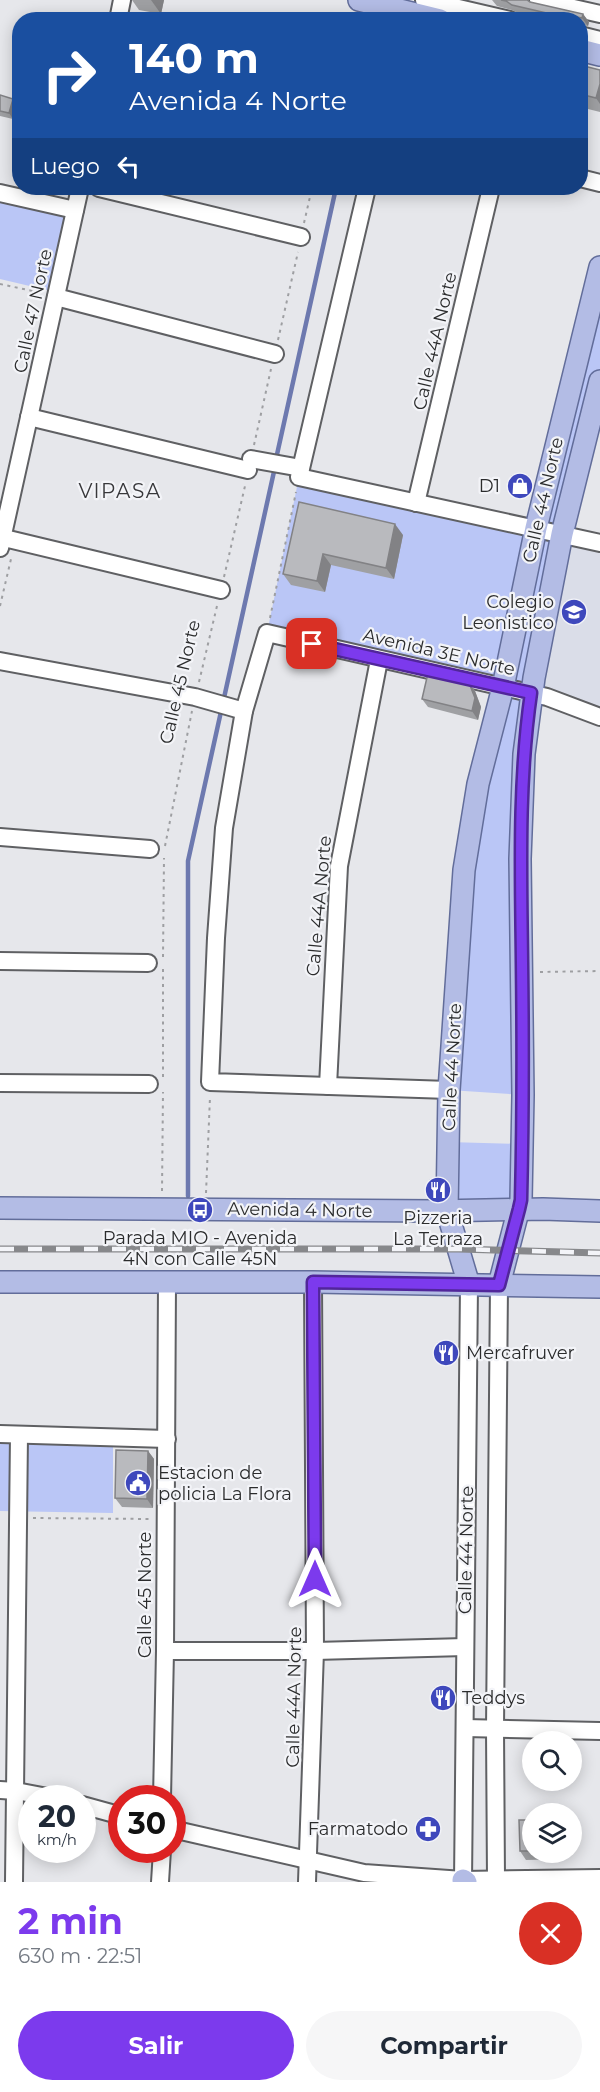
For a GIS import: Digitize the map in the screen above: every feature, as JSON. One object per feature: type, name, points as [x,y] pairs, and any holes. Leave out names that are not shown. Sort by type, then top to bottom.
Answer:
[{"type":"main road","points":[[359,0],[408,12]]},
{"type":"main road","name":"Calle 44 Norte","points":[[469,1285],[447,1211],[450,1090],[464,870],[478,784],[503,687],[536,528],[600,267]]},
{"type":"main road","name":"Calle 44 Norte","points":[[499,1285],[521,1200],[523,1095],[520,860],[524,754],[531,693],[562,534],[600,381]]},
{"type":"main road","name":"Avenida 4 Norte","points":[[0,1208],[600,1211]]},
{"type":"main road","points":[[0,1282],[313,1282],[600,1287]]},
{"type":"street","points":[[424,0],[476,12]]},
{"type":"street","points":[[538,0],[600,14]]},
{"type":"street","points":[[0,193],[75,210]]},
{"type":"street","name":"Calle 47 Norte","points":[[1,541],[29,417],[51,295],[78,195]]},
{"type":"street","points":[[128,195],[301,237]]},
{"type":"street","points":[[296,471],[365,195]]},
{"type":"street","name":"Calle 44A Norte","points":[[416,503],[489,195]]},
{"type":"street","points":[[51,295],[274,354]]},
{"type":"street","points":[[29,417],[249,465],[268,463],[416,503],[600,543]]},
{"type":"street","points":[[1,541],[221,590]]},
{"type":"street","points":[[267,633],[244,711],[224,828],[210,1082],[450,1090]]},
{"type":"street","name":"Avenida 3E Norte","points":[[267,633],[547,696],[600,717]]},
{"type":"street","name":"Calle 44A Norte","points":[[328,1086],[339,866],[379,660]]},
{"type":"street","points":[[0,661],[200,699],[244,711]]},
{"type":"street","points":[[0,837],[150,849]]},
{"type":"street","points":[[0,961],[148,963]]},
{"type":"street","points":[[0,1083],[158,1083]]},
{"type":"street","name":"Calle 44A Norte","points":[[307,1882],[315,1651],[313,1282]]},
{"type":"street","name":"Calle 45 Norte","points":[[162,1785],[167,1283]]},
{"type":"street","name":"Calle 44 Norte","points":[[464,1881],[469,1285]]},
{"type":"street","name":"Calle 44 Norte","points":[[496,1880],[499,1285]]},
{"type":"street","points":[[0,1434],[166,1439]]},
{"type":"street","points":[[15,1882],[8,1790],[19,1517],[19,1435]]},
{"type":"street","points":[[165,1651],[315,1651],[465,1647]]},
{"type":"street","points":[[465,1728],[600,1731]]},
{"type":"street","points":[[186,1832],[364,1873],[464,1881],[600,1878]]},
{"type":"street","points":[[160,1882],[161,1863]]},
{"type":"path","name":"Calle 45 Norte","points":[[162,1194],[158,1083],[164,853],[310,195]]},
{"type":"path","points":[[0,284],[51,295]]},
{"type":"path","points":[[267,633],[296,471]]},
{"type":"path","points":[[522,973],[600,971]]},
{"type":"path","points":[[206,1195],[210,1082]]},
{"type":"path","points":[[19,1517],[165,1519]]},
{"type":"shaded area","points":[[0,196],[72,212],[55,292],[0,279]]},
{"type":"shaded area","points":[[600,267],[600,381],[534,678],[523,1095],[449,1090],[464,870],[503,687],[267,633],[299,477],[536,528]]},
{"type":"shaded area","name":"Colegio Leonistico","points":[[562,534],[600,543],[600,717],[547,697],[534,678]]},
{"type":"shaded area","points":[[448,1142],[522,1144],[521,1200],[447,1211]]},
{"type":"shaded area","points":[[0,1439],[113,1441],[113,1513],[0,1511]]},
{"type":"building","points":[[501,0],[527,0],[574,12],[542,12],[512,5]]},
{"type":"building","points":[[588,67],[600,70],[600,84],[596,98],[588,96]]},
{"type":"building","points":[[0,95],[12,99],[9,113],[0,111]]},
{"type":"building","points":[[299,502],[395,524],[386,568],[323,554],[317,581],[283,574]]},
{"type":"building","points":[[428,673],[469,683],[475,698],[472,711],[422,699]]},
{"type":"building","name":"Estacion de policia La Flora","points":[[116,1450],[148,1451],[147,1499],[115,1498]]},
{"type":"building","points":[[519,1820],[522,1820],[522,1851],[520,1851]]},
{"type":"waterway","points":[[276,459],[334,195]]},
{"type":"waterway","points":[[188,1196],[188,861],[275,467]]},
{"type":"railway","points":[[0,1249],[459,1249],[600,1253]]},
{"type":"place","name":"D1","points":[[520,486]]},
{"type":"place","name":"Colegio Leonistico","points":[[574,612]]},
{"type":"place","name":"Pizzeria La Terraza","points":[[438,1190]]},
{"type":"place","name":"Parada MIO - Avenida 4N con Calle 45N","points":[[200,1210]]},
{"type":"place","name":"Mercafruver","points":[[446,1353]]},
{"type":"place","name":"Estacion de policia La Flora","points":[[138,1483]]},
{"type":"place","name":"Teddys","points":[[443,1698]]},
{"type":"place","name":"Farmatodo","points":[[428,1829]]},
{"type":"district","name":"VIPASA","points":[[120,491]]},
{"type":"route","points":[[312,644],[531,693],[524,754],[520,860],[523,1095],[519,1209],[499,1285],[313,1282],[315,1579]]}]
